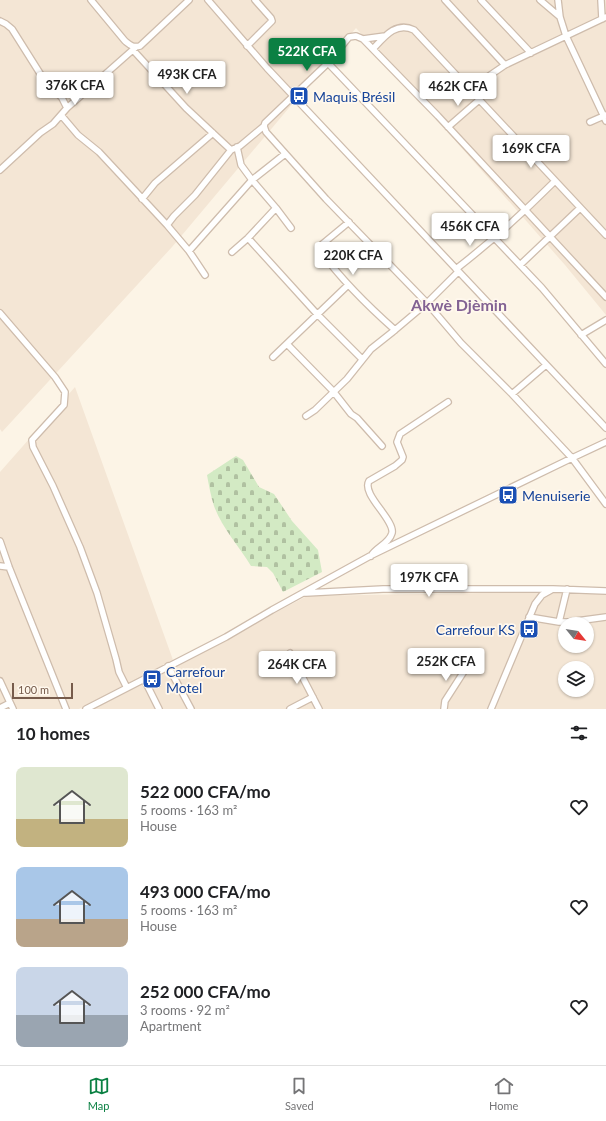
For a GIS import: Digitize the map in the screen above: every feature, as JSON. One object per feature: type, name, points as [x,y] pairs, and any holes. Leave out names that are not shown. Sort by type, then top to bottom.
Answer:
[{"type":"street","points":[[91,0],[125,41],[134,48],[186,108],[231,150]]},
{"type":"street","points":[[0,170],[134,48],[140,46],[188,0]]},
{"type":"street","points":[[208,0],[247,46],[606,428]]},
{"type":"street","points":[[247,46],[272,21],[255,0]]},
{"type":"street","points":[[444,0],[505,65]]},
{"type":"street","points":[[481,0],[531,53]]},
{"type":"street","points":[[540,0],[560,17]]},
{"type":"street","points":[[558,0],[560,17],[566,36],[605,117],[590,122]]},
{"type":"street","points":[[470,90],[505,65],[604,18],[601,0]]},
{"type":"street","points":[[0,21],[12,28],[41,75],[62,98],[67,108]]},
{"type":"street","points":[[373,49],[385,36],[402,27],[407,27],[414,30],[606,235]]},
{"type":"street","points":[[167,225],[174,216],[196,195],[231,150],[264,126],[265,123],[328,63],[349,37],[356,36],[363,39],[448,127],[606,298]]},
{"type":"street","points":[[363,39],[385,36]]},
{"type":"street","points":[[328,63],[542,288],[606,364]]},
{"type":"street","points":[[448,127],[479,100]]},
{"type":"street","points":[[62,114],[78,135],[99,152],[167,225],[189,251],[205,275]]},
{"type":"street","points":[[264,126],[266,132],[326,199],[427,303],[461,343],[512,394],[572,458],[606,504]]},
{"type":"street","points":[[142,199],[156,183],[213,133]]},
{"type":"street","points":[[237,147],[241,165],[291,228]]},
{"type":"street","points":[[189,251],[252,180],[285,154]]},
{"type":"street","points":[[306,416],[315,410],[347,379],[371,349],[427,303],[457,270],[494,239],[555,182]]},
{"type":"street","points":[[232,252],[248,238],[276,208]]},
{"type":"street","points":[[520,265],[580,208]]},
{"type":"street","points":[[349,222],[320,246],[320,250],[348,284],[395,330]]},
{"type":"street","points":[[248,238],[317,314],[362,359]]},
{"type":"street","points":[[273,357],[348,284]]},
{"type":"street","points":[[0,313],[55,377],[65,392],[64,405],[32,440],[33,447],[53,486],[80,547],[97,593],[119,672],[127,688]]},
{"type":"street","points":[[581,335],[606,320]]},
{"type":"street","points":[[287,344],[333,391],[351,414],[357,418],[382,446]]},
{"type":"street","points":[[512,394],[546,365]]},
{"type":"street","points":[[370,556],[373,551],[389,538],[392,533],[392,527],[375,501],[368,487],[369,481],[395,466],[402,460],[397,442],[400,434],[448,402]]},
{"type":"street","points":[[86,709],[226,637],[370,556],[606,442]]},
{"type":"street","points":[[0,541],[66,709]]},
{"type":"street","points":[[0,566],[9,567]]},
{"type":"street","points":[[304,593],[383,589],[553,589],[606,591]]},
{"type":"street","points":[[491,709],[529,617],[538,599],[546,592],[553,589]]},
{"type":"street","points":[[560,617],[567,590]]},
{"type":"street","points":[[529,617],[558,622]]},
{"type":"street","points":[[594,619],[606,617]]},
{"type":"street","points":[[290,653],[319,709]]},
{"type":"street","points":[[444,709],[445,701],[470,662]]},
{"type":"street","points":[[168,666],[191,709]]},
{"type":"street","points":[[144,679],[159,709]]},
{"type":"street","points":[[0,681],[13,709]]},
{"type":"street","points":[[290,709],[313,697]]},
{"type":"street","points":[[0,708],[10,703]]},
{"type":"shaded area","points":[[0,0],[606,0],[606,315],[565,265],[356,28],[172,247],[2,432],[0,429]]},
{"type":"shaded area","points":[[75,387],[173,660],[79,709],[0,709],[0,472]]},
{"type":"shaded area","points":[[606,591],[606,709],[93,709],[307,596]]},
{"type":"green space","points":[[236,456],[243,460],[259,487],[274,494],[292,521],[318,550],[322,572],[283,592],[273,573],[267,567],[251,566],[217,514],[207,475]]},
{"type":"place","name":"Maquis Brésil","points":[[299,96]]},
{"type":"place","name":"Menuiserie","points":[[508,495]]},
{"type":"place","name":"Carrefour KS","points":[[529,629]]},
{"type":"place","name":"Carrefour Motel","points":[[152,679]]},
{"type":"district","name":"Akwè Djèmin","points":[[459,304]]}]
